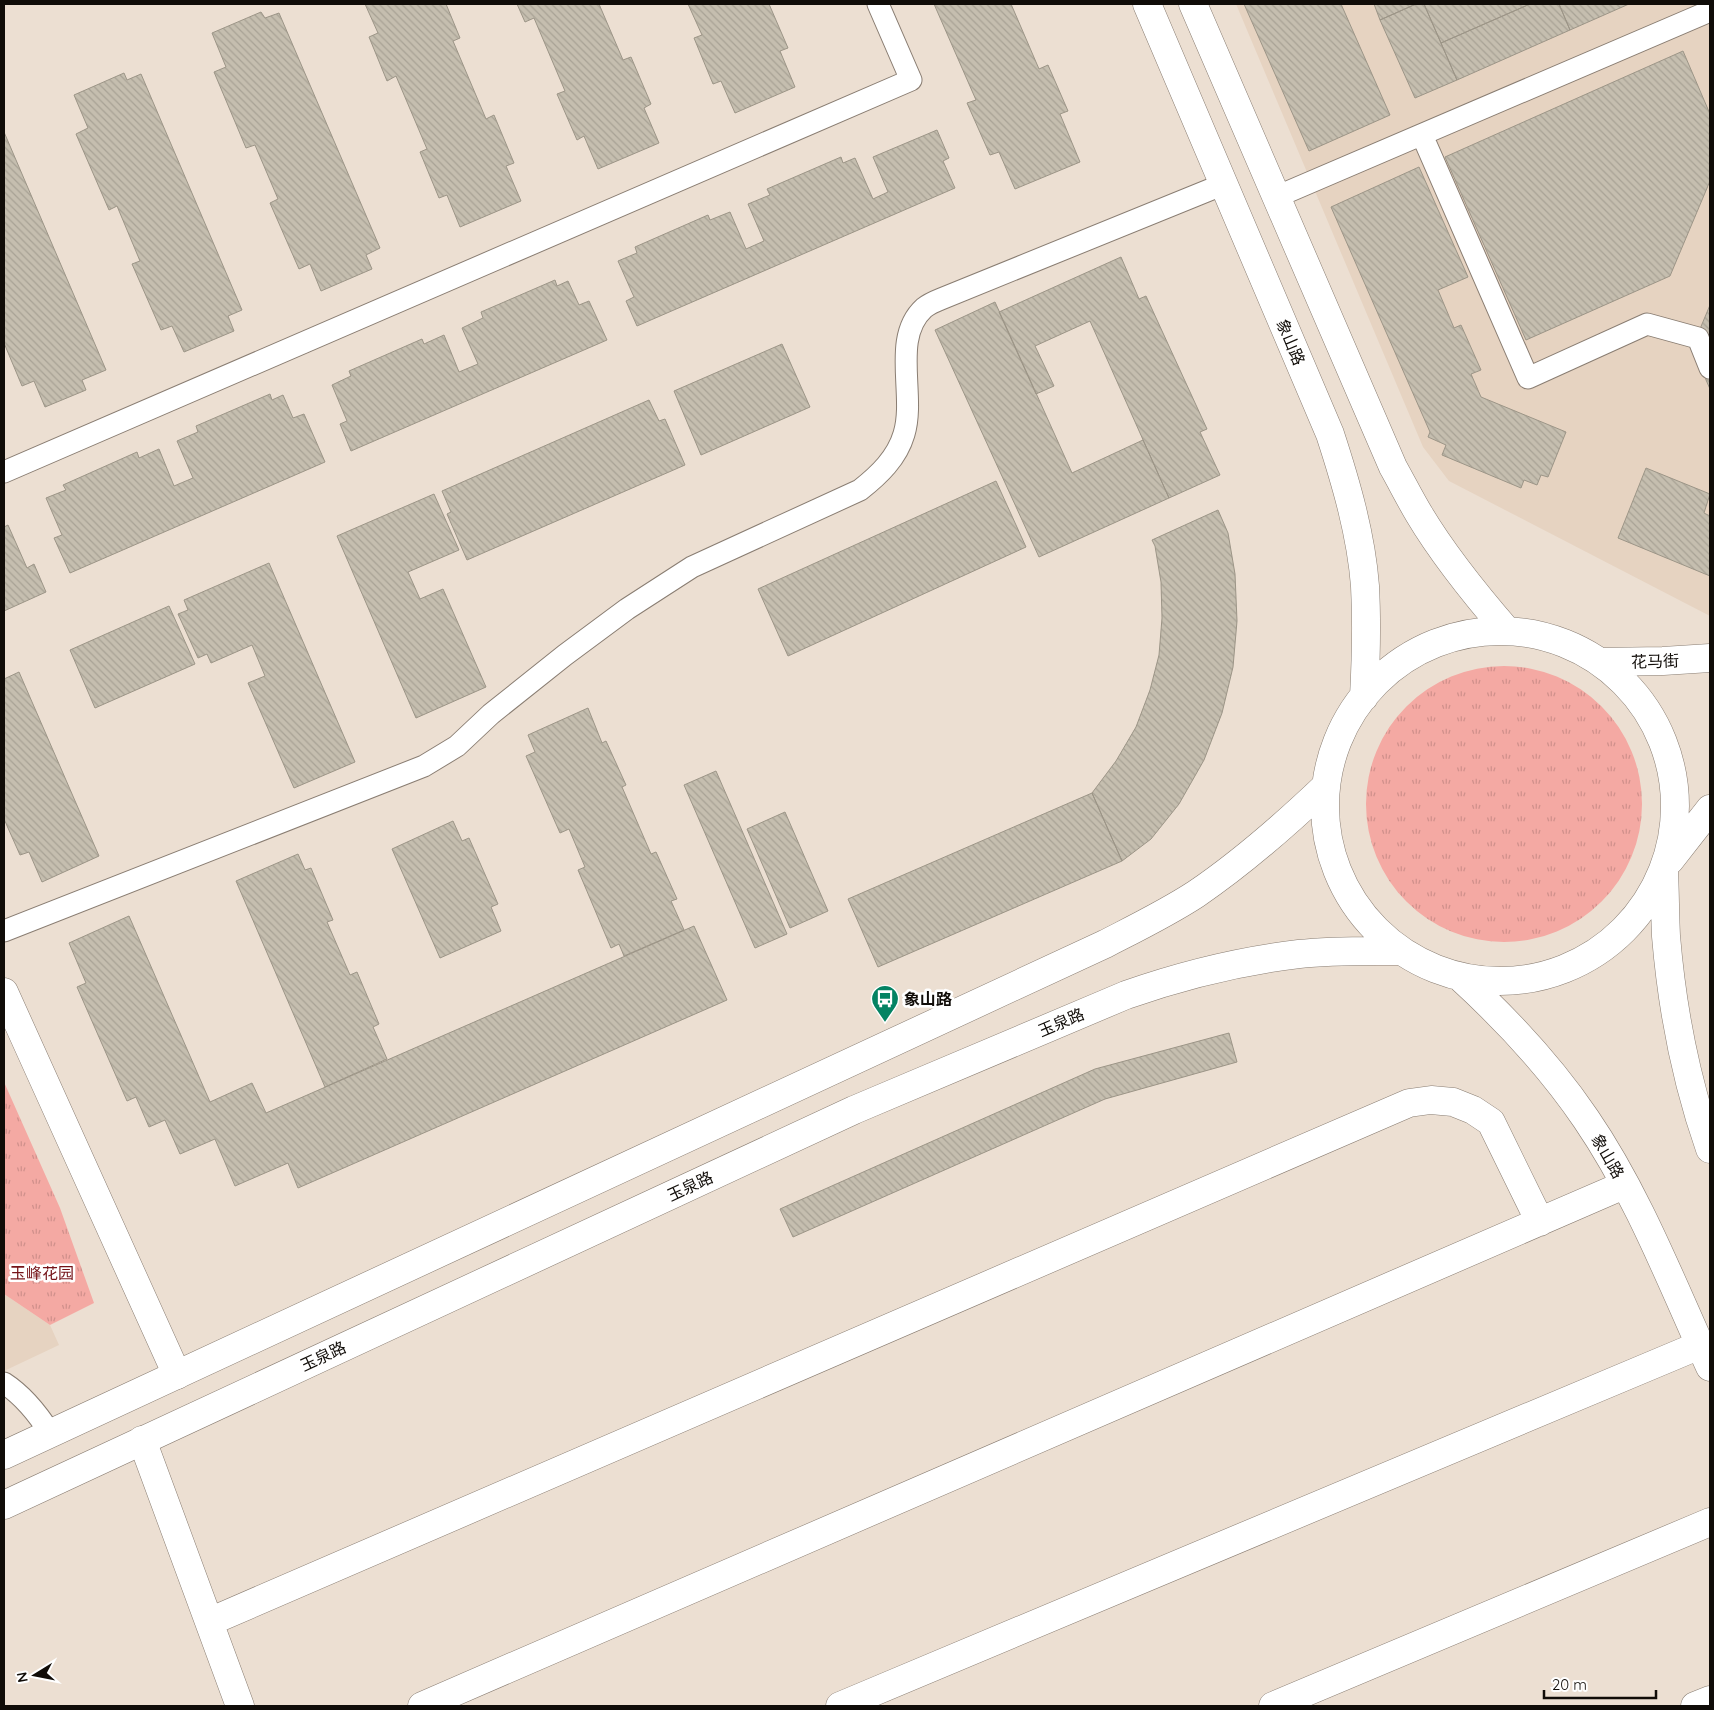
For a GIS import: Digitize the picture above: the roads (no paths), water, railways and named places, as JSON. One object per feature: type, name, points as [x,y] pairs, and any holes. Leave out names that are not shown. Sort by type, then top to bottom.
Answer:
[{"type":"main road","name":"象山路","points":[[1147,4],[1330,434],[1346,481],[1357,529],[1364,584],[1367,641],[1364,697]]},
{"type":"main road","points":[[1194,4],[1393,467],[1419,515],[1449,560],[1507,630]]},
{"type":"main road","points":[[1507,630],[1540,635],[1571,646],[1600,662],[1625,683],[1646,709],[1661,738],[1671,770],[1675,802],[1672,835],[1664,867],[1650,897],[1631,923],[1606,946],[1578,963],[1548,975],[1518,981],[1488,981],[1460,977],[1429,966],[1402,951],[1378,932],[1359,908],[1343,882],[1332,852],[1326,819],[1326,786],[1333,754],[1342,732],[1364,697],[1386,673],[1413,654],[1435,644],[1475,632],[1507,630]]},
{"type":"main road","name":"花马街","points":[[1600,662],[1710,658]]},
{"type":"main road","points":[[4,1455],[1151,921],[1195,894],[1241,861],[1285,825],[1326,786]]},
{"type":"main road","points":[[1710,809],[1664,867],[1666,936],[1674,1004],[1687,1071],[1710,1149]]},
{"type":"main road","name":"玉泉路","points":[[4,1505],[854,1110],[1126,995],[1167,981],[1251,961],[1301,954],[1352,950],[1402,951]]},
{"type":"main road","name":"象山路","points":[[1460,977],[1527,1042],[1557,1079],[1586,1120],[1613,1162],[1637,1208],[1705,1356]]},
{"type":"main road","points":[[4,992],[177,1375]]},
{"type":"main road","points":[[209,1622],[1409,1103],[1431,1100],[1453,1102],[1473,1110],[1491,1122],[1540,1222]]},
{"type":"main road","points":[[422,1706],[1624,1185]]},
{"type":"main road","points":[[840,1706],[1705,1356]]},
{"type":"main road","points":[[142,1440],[240,1706]]},
{"type":"main road","points":[[1273,1706],[1710,1522]]},
{"type":"main road","points":[[1695,1706],[1710,1700]]},
{"type":"lane","points":[[4,472],[911,80],[878,4]]},
{"type":"lane","points":[[1276,197],[1710,11]]},
{"type":"lane","points":[[1422,135],[1528,378],[1647,324],[1698,338],[1710,368]]},
{"type":"lane","points":[[4,931],[424,766],[456,746],[491,714],[565,655],[627,609],[692,567],[860,490],[878,476],[893,457],[904,435],[909,397],[906,378],[909,333],[915,319],[925,307],[950,295],[1224,184]]},
{"type":"lane","points":[[4,1383],[38,1415],[50,1434]]},
{"type":"place","name":"象山路","points":[[885,1023]]},
{"type":"park label","name":"玉峰花园","points":[[42,1273]]}]
